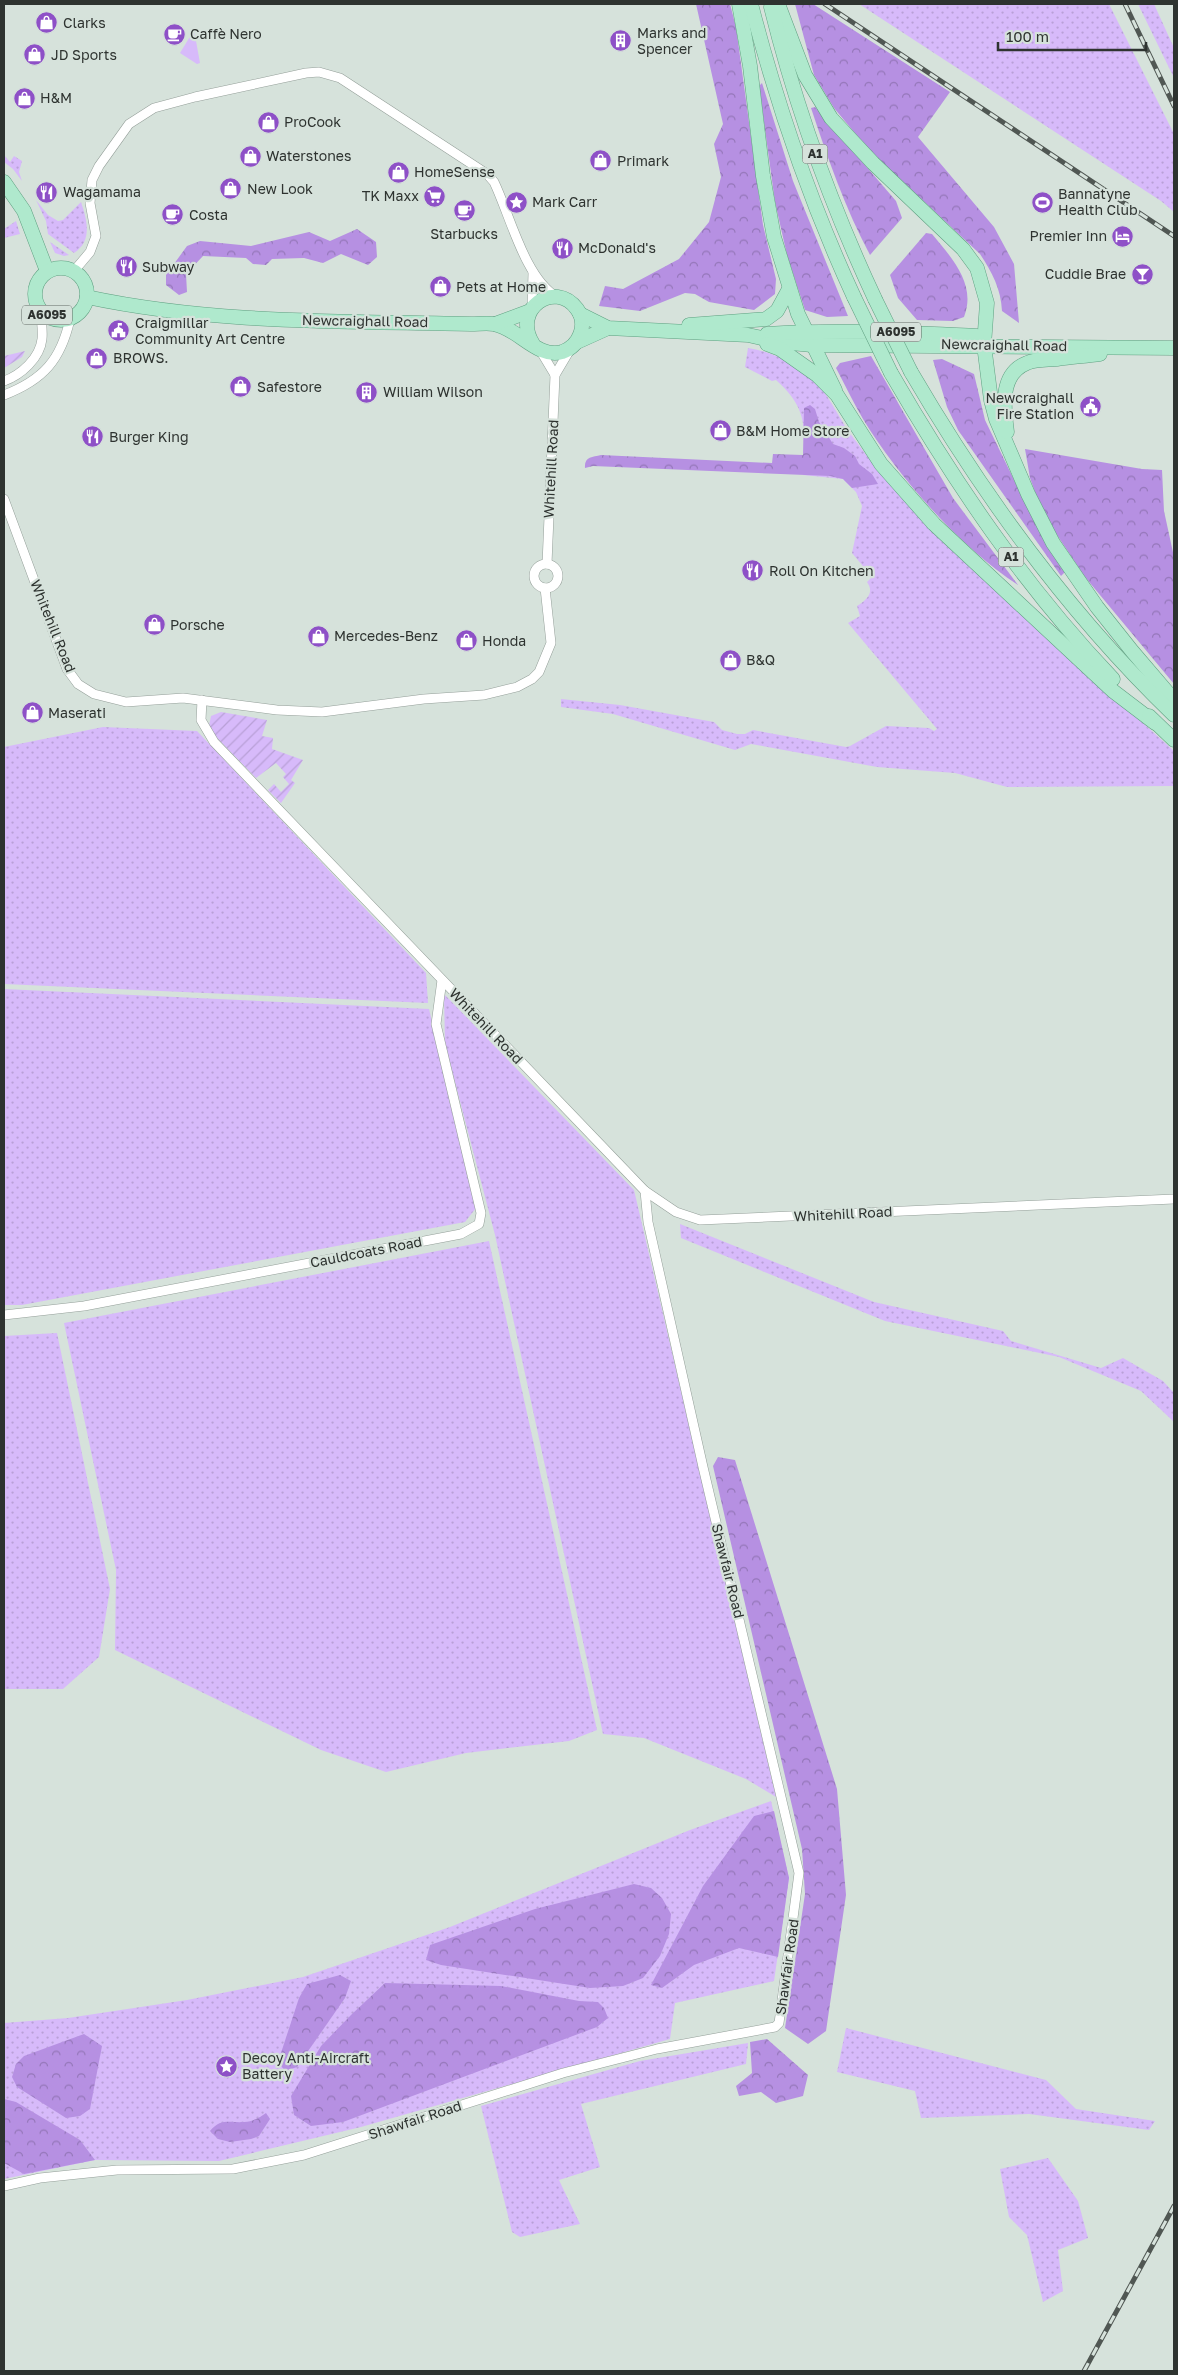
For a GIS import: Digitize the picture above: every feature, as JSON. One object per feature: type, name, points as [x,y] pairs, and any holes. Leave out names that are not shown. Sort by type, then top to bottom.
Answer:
[{"type":"main road","points":[[739,4],[750,66],[769,213],[789,289],[812,345],[834,382],[837,395]]},
{"type":"main road","name":"A1","points":[[751,4],[773,87],[798,163],[854,298],[891,373],[950,471],[1014,561],[1063,623],[1155,723],[1174,740]]},
{"type":"main road","name":"A1","points":[[771,4],[791,82],[819,168],[839,220],[911,372],[972,472],[1045,571],[1114,653],[1174,715]]},
{"type":"main road","points":[[778,4],[805,75],[831,118],[873,163],[962,249],[977,268],[987,302],[985,340],[991,400],[996,419],[1009,445],[1028,494],[1053,543],[1097,607],[1174,700]]},
{"type":"main road","points":[[4,182],[24,211],[47,271],[64,267],[74,270]]},
{"type":"main road","name":"A6095","points":[[47,271],[40,278],[34,292],[35,300],[41,311],[53,319],[70,318],[82,310],[87,297],[83,280],[74,270]]},
{"type":"main road","points":[[653,330],[722,321],[766,319],[778,311],[789,289]]},
{"type":"main road","name":"Newcraighall Road","points":[[87,297],[128,306],[200,315],[320,321],[495,324],[531,309],[548,298],[557,297],[573,304],[580,314],[608,328],[748,335],[806,331],[1080,346],[1174,348]]},
{"type":"main road","points":[[531,309],[526,328],[536,346]]},
{"type":"main road","points":[[574,344],[582,328],[580,314]]},
{"type":"main road","name":"Newcraighall Road","points":[[495,324],[536,346],[556,353],[608,328]]},
{"type":"main road","points":[[727,334],[759,341],[780,349],[817,375],[837,395],[881,464],[934,524],[1113,691],[1155,723]]},
{"type":"main road","name":"Newcraighall Road","points":[[748,335],[780,342],[812,345],[985,340]]},
{"type":"main road","points":[[1009,445],[1004,397],[1007,383],[1020,367],[1035,361],[1118,353],[1134,347]]},
{"type":"street","points":[[74,270],[90,252],[96,236],[90,203],[92,180],[99,166],[129,124],[154,108],[195,97],[306,73],[319,72],[340,78],[487,174],[494,182],[533,272],[546,288],[557,297]]},
{"type":"street","points":[[531,309],[533,272]]},
{"type":"street","points":[[4,381],[14,378],[36,356],[42,340],[41,311]]},
{"type":"street","points":[[4,395],[20,389],[44,373],[58,355],[66,336],[70,318]]},
{"type":"street","name":"Whitehill Road","points":[[547,564],[555,375],[574,344]]},
{"type":"street","points":[[536,346],[555,375]]},
{"type":"street","name":"Whitehill Road","points":[[4,499],[57,646],[67,669],[78,684],[94,694],[126,702],[182,698],[202,700],[201,720],[214,742],[645,1191],[676,1212],[700,1220],[1174,1198]]},
{"type":"street","points":[[547,564],[554,567],[558,577],[555,584],[545,588],[536,582],[534,574],[537,568],[547,564]]},
{"type":"street","points":[[202,700],[277,710],[322,712],[424,699],[484,695],[518,687],[532,679],[539,672],[551,643],[545,588]]},
{"type":"street","name":"Cauldcoats Road","points":[[4,1315],[84,1306],[461,1234],[479,1224],[481,1212],[436,1024],[442,980]]},
{"type":"street","name":"Shawfair Road","points":[[4,2186],[40,2178],[117,2170],[233,2169],[304,2155],[563,2073],[657,2049],[775,2027],[779,2022],[799,1873],[700,1458],[648,1222],[645,1191]]},
{"type":"shaded area","points":[[859,4],[1109,4],[1174,134],[1174,212],[1161,201]]},
{"type":"shaded area","points":[[1138,4],[1154,4],[1174,48],[1174,78]]},
{"type":"shaded area","points":[[194,30],[200,63],[197,64],[180,53]]},
{"type":"shaded area","points":[[4,155],[10,162],[14,156],[22,161],[19,172],[22,181],[13,169],[4,162]]},
{"type":"shaded area","points":[[36,200],[48,215],[58,221],[63,220],[81,202],[87,230],[84,242],[74,253],[48,234],[46,221]]},
{"type":"shaded area","points":[[16,221],[20,234],[4,238],[4,229]]},
{"type":"shaded area","points":[[50,242],[69,255],[64,256],[55,253]]},
{"type":"shaded area","points":[[748,348],[772,354],[789,362],[804,371],[817,383],[863,451],[937,536],[1174,751],[1174,786],[1007,787],[955,773],[877,767],[751,744],[735,750],[613,714],[561,707],[561,699],[620,705],[714,722],[722,730],[737,734],[745,734],[753,730],[846,747],[886,726],[929,728],[934,731],[937,729],[848,623],[860,616],[857,606],[870,593],[867,582],[872,577],[852,553],[862,506],[856,492],[843,479],[803,475],[804,434],[800,412],[787,391],[776,380],[772,381],[745,367]]},
{"type":"shaded area","points":[[25,351],[22,357],[4,368],[4,356]]},
{"type":"shaded area","points":[[221,712],[267,720],[262,736],[273,738],[272,749],[303,760],[291,780],[295,783],[281,803],[268,790],[274,784],[281,792],[289,784],[283,777],[286,774],[276,763],[256,778],[217,738],[209,726],[211,716]]},
{"type":"shaded area","points":[[103,727],[197,731],[426,973],[428,1003],[4,984],[4,747]]},
{"type":"shaded area","points":[[4,989],[429,1009],[476,1208],[465,1222],[22,1305],[4,1305]]},
{"type":"shaded area","points":[[444,994],[634,1190],[776,1797],[746,1779],[644,1738],[603,1734],[495,1235],[445,1044]]},
{"type":"shaded area","points":[[680,1224],[874,1302],[1003,1331],[1011,1341],[1101,1368],[1123,1358],[1163,1381],[1174,1393],[1174,1422],[1141,1391],[1059,1357],[885,1321],[681,1238]]},
{"type":"shaded area","points":[[489,1241],[597,1730],[569,1741],[466,1753],[386,1772],[321,1750],[115,1650],[116,1570],[64,1323]]},
{"type":"shaded area","points":[[57,1333],[110,1589],[99,1657],[63,1689],[4,1689],[4,1336]]},
{"type":"shaded area","points":[[771,1801],[789,1878],[774,1981],[675,2003],[670,2039],[361,2127],[219,2161],[95,2160],[4,2179],[4,2023],[68,2018],[187,2000],[303,1977],[450,1927],[690,1830]]},
{"type":"shaded area","points":[[846,2028],[1046,2080],[1076,2109],[1155,2121],[1149,2130],[1029,2114],[921,2118],[915,2091],[837,2072]]},
{"type":"shaded area","points":[[748,2043],[746,2064],[581,2104],[600,2167],[559,2180],[580,2224],[520,2237],[512,2232],[481,2106],[640,2061]]},
{"type":"shaded area","points":[[1048,2158],[1078,2201],[1088,2238],[1058,2250],[1063,2291],[1043,2302],[1027,2235],[1009,2217],[1000,2169]]},
{"type":"green space","points":[[696,4],[730,4],[736,27],[763,225],[776,279],[775,294],[754,310],[709,302],[695,294],[685,293],[640,311],[599,306],[605,286],[623,289],[679,259],[709,222],[721,177],[714,144],[723,124]]},
{"type":"green space","points":[[795,4],[813,4],[950,92],[918,137],[994,227],[1014,264],[1019,323],[1002,311],[1000,295],[995,281],[980,254],[869,150],[834,108],[814,75]]},
{"type":"green space","points":[[762,83],[793,181],[848,316],[827,317],[805,310],[787,255],[775,202],[759,86]]},
{"type":"green space","points":[[815,107],[896,201],[902,218],[870,255],[831,165],[811,108]]},
{"type":"green space","points":[[357,229],[376,242],[377,257],[368,265],[341,254],[323,263],[304,258],[272,259],[266,265],[253,264],[246,258],[203,256],[186,274],[187,292],[179,295],[166,285],[166,275],[187,246],[200,241],[251,246],[309,232],[330,241]]},
{"type":"green space","points":[[926,233],[932,234],[947,252],[965,282],[967,305],[964,317],[953,321],[917,320],[898,298],[890,275]]},
{"type":"green space","points":[[871,356],[953,498],[1018,585],[996,570],[953,532],[894,465],[863,419],[836,368],[840,363]]},
{"type":"green space","points":[[942,359],[974,374],[985,420],[1033,519],[1065,572],[1061,576],[958,430],[947,407],[933,360]]},
{"type":"green space","points":[[810,405],[815,409],[819,422],[833,444],[844,448],[855,456],[859,464],[872,474],[878,484],[852,488],[843,479],[830,476],[593,466],[585,468],[587,460],[601,455],[772,463],[773,454],[803,455],[804,408]]},
{"type":"green space","points":[[1025,449],[1142,469],[1162,470],[1164,511],[1174,557],[1174,684],[1085,577],[1043,514],[1030,478]]},
{"type":"green space","points":[[718,1457],[735,1460],[837,1789],[846,1895],[826,2031],[808,2044],[785,2028],[805,1894],[802,1849],[713,1466]]},
{"type":"green space","points":[[774,1811],[789,1878],[778,1957],[739,1948],[694,1965],[662,1988],[651,1985],[703,1886],[754,1816]]},
{"type":"green space","points":[[634,1884],[651,1888],[662,1898],[671,1914],[669,1934],[660,1956],[643,1978],[623,1986],[590,1988],[441,1965],[426,1960],[430,1945],[535,1909]]},
{"type":"green space","points":[[340,1975],[351,1981],[345,1998],[297,2067],[285,2071],[278,2062],[299,1998],[307,1984]]},
{"type":"green space","points":[[385,1983],[501,1986],[579,2001],[598,2002],[604,2008],[608,2018],[597,2027],[343,2122],[311,2126],[294,2115],[291,2096],[321,2046]]},
{"type":"green space","points":[[84,2034],[102,2046],[90,2109],[80,2116],[66,2118],[17,2087],[12,2077],[16,2064],[24,2056]]},
{"type":"green space","points":[[767,2039],[808,2075],[803,2096],[776,2103],[761,2092],[739,2096],[736,2086],[752,2073],[750,2042]]},
{"type":"green space","points":[[4,2099],[16,2102],[80,2140],[95,2160],[24,2174],[4,2163]]},
{"type":"green space","points":[[266,2113],[270,2119],[259,2136],[251,2139],[230,2142],[218,2139],[210,2131],[218,2124],[250,2121]]},
{"type":"railway","points":[[825,4],[1174,236]]},
{"type":"railway","points":[[1125,4],[1174,106]]},
{"type":"railway","points":[[1084,2371],[1174,2206]]},
{"type":"place","name":"Clarks","points":[[47,23]]},
{"type":"place","name":"Caffè Nero","points":[[174,34]]},
{"type":"place","name":"Marks and Spencer","points":[[621,41]]},
{"type":"place","name":"JD Sports","points":[[35,55]]},
{"type":"place","name":"H&M","points":[[24,98]]},
{"type":"place","name":"ProCook","points":[[268,122]]},
{"type":"place","name":"Waterstones","points":[[250,156]]},
{"type":"place","name":"Primark","points":[[601,161]]},
{"type":"place","name":"HomeSense","points":[[398,172]]},
{"type":"place","name":"New Look","points":[[231,189]]},
{"type":"place","name":"Wagamama","points":[[47,192]]},
{"type":"place","name":"TK Maxx","points":[[435,196]]},
{"type":"place","name":"Mark Carr","points":[[516,202]]},
{"type":"place","name":"Bannatyne Health Club","points":[[1042,202]]},
{"type":"place","name":"Starbucks","points":[[464,211]]},
{"type":"place","name":"Costa","points":[[173,215]]},
{"type":"place","name":"Premier Inn","points":[[1123,236]]},
{"type":"place","name":"McDonald's","points":[[562,248]]},
{"type":"place","name":"Subway","points":[[126,267]]},
{"type":"place","name":"Cuddie Brae","points":[[1142,274]]},
{"type":"place","name":"Pets at Home","points":[[440,287]]},
{"type":"place","name":"Craigmillar Community Art Centre","points":[[119,331]]},
{"type":"place","name":"BROWS.","points":[[97,358]]},
{"type":"place","name":"Safestore","points":[[241,387]]},
{"type":"place","name":"William Wilson","points":[[367,392]]},
{"type":"place","name":"Newcraighall Fire Station","points":[[1090,406]]},
{"type":"place","name":"B&M Home Store","points":[[720,431]]},
{"type":"place","name":"Burger King","points":[[93,437]]},
{"type":"place","name":"Roll On Kitchen","points":[[753,571]]},
{"type":"place","name":"Porsche","points":[[154,625]]},
{"type":"place","name":"Mercedes-Benz","points":[[318,636]]},
{"type":"place","name":"Honda","points":[[466,641]]},
{"type":"place","name":"B&Q","points":[[730,660]]},
{"type":"place","name":"Maserati","points":[[32,713]]},
{"type":"place","name":"Decoy Anti-Aircraft Battery","points":[[226,2066]]}]
